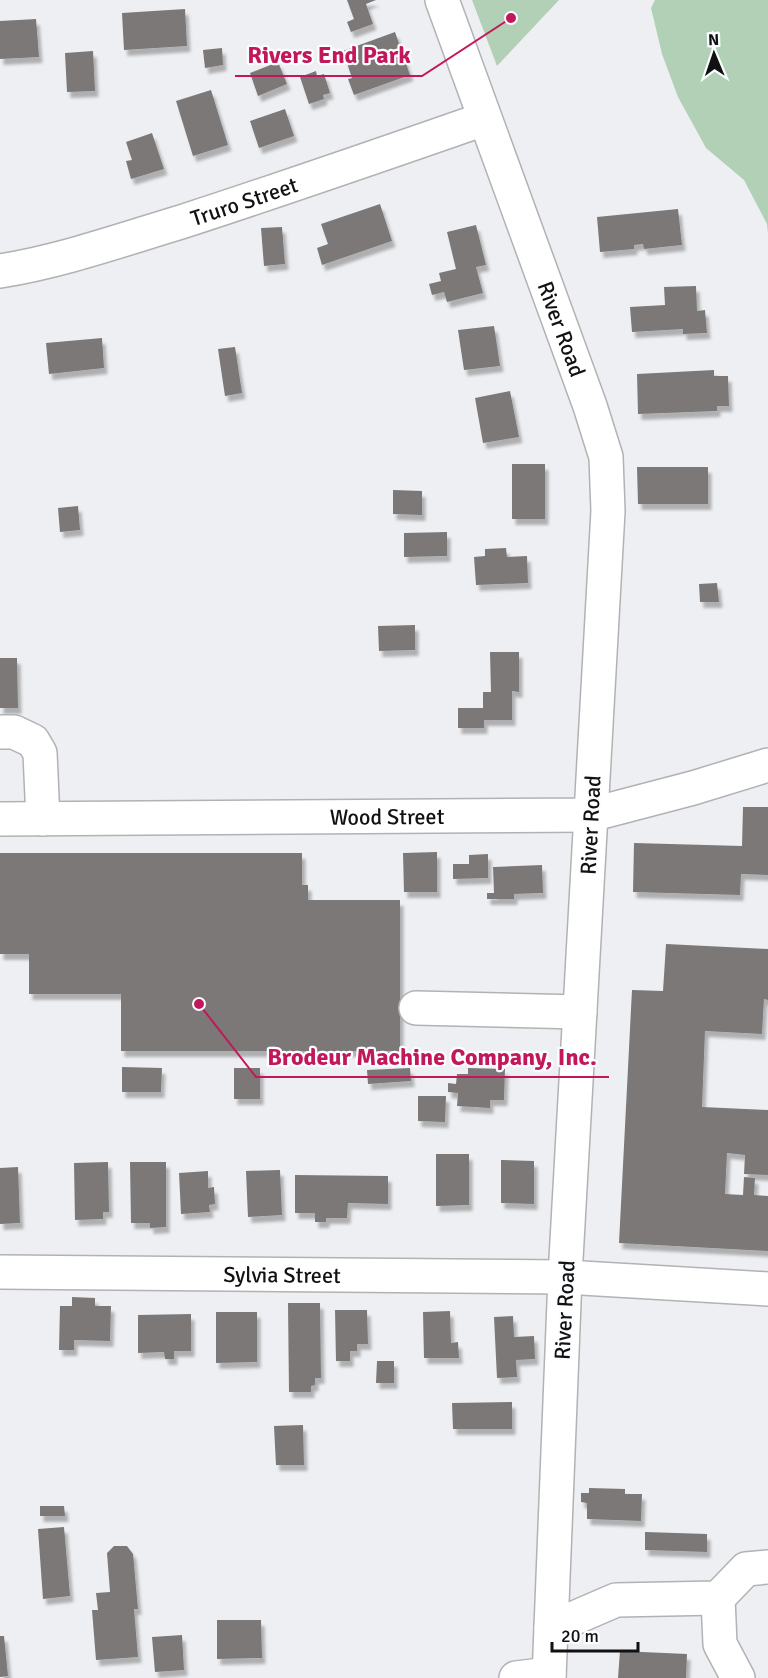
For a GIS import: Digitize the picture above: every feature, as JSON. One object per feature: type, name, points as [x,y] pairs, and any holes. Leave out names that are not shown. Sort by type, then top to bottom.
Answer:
[{"type":"street","name":"River Road","points":[[442,0],[590,406],[606,457],[608,511],[565,1277],[549,1676]]},
{"type":"street","name":"Truro Street","points":[[0,271],[28,267],[122,240],[299,183],[484,118]]},
{"type":"street","points":[[0,732],[14,732],[33,741],[40,753],[43,819]]},
{"type":"street","name":"Wood Street","points":[[0,819],[590,815],[693,788],[768,765]]},
{"type":"street","points":[[416,1008],[580,1012]]},
{"type":"street","name":"Sylvia Street","points":[[0,1272],[565,1277],[768,1289]]},
{"type":"street","points":[[551,1628],[616,1600],[718,1598],[746,1569],[768,1567]]},
{"type":"street","points":[[718,1598],[720,1644],[738,1678]]},
{"type":"street","points":[[516,1678],[549,1676]]},
{"type":"green space","points":[[472,0],[559,0],[497,66]]},
{"type":"green space","points":[[655,0],[768,0],[768,234],[767,224],[744,180],[706,148],[678,97],[662,54],[651,8]]},
{"type":"building","points":[[347,0],[376,0],[366,4],[373,24],[351,32],[347,22],[354,19]]},
{"type":"building","points":[[185,9],[187,46],[124,50],[122,13]]},
{"type":"building","points":[[36,19],[39,57],[0,59],[0,21]]},
{"type":"building","points":[[395,32],[410,75],[354,95],[348,79],[352,78],[343,51]]},
{"type":"building","points":[[222,48],[223,65],[205,68],[203,50]]},
{"type":"building","points":[[93,51],[95,91],[67,92],[65,53]]},
{"type":"building","points":[[278,62],[287,84],[258,96],[250,73]]},
{"type":"building","points":[[316,71],[317,76],[324,74],[330,93],[323,95],[324,99],[309,104],[300,77]]},
{"type":"building","points":[[211,90],[228,145],[193,156],[176,101]]},
{"type":"building","points":[[285,109],[294,136],[259,148],[250,121]]},
{"type":"building","points":[[152,133],[164,169],[131,179],[126,161],[132,160],[126,142]]},
{"type":"building","points":[[380,204],[392,241],[322,265],[317,248],[328,244],[321,224]]},
{"type":"building","points":[[678,209],[682,245],[644,249],[643,244],[634,245],[634,249],[600,252],[597,217]]},
{"type":"building","points":[[476,225],[486,265],[476,267],[483,293],[447,302],[444,292],[432,295],[429,284],[441,281],[439,273],[456,269],[447,232]]},
{"type":"building","points":[[282,227],[285,264],[264,266],[261,228]]},
{"type":"building","points":[[696,286],[697,311],[705,310],[707,333],[683,334],[683,329],[632,332],[630,307],[665,305],[664,287]]},
{"type":"building","points":[[494,326],[500,366],[464,370],[458,330]]},
{"type":"building","points":[[102,338],[104,368],[49,374],[46,343]]},
{"type":"building","points":[[235,347],[242,393],[225,396],[218,349]]},
{"type":"building","points":[[714,370],[714,376],[728,376],[729,406],[717,406],[717,411],[638,414],[637,374]]},
{"type":"building","points":[[510,391],[519,437],[483,443],[475,398]]},
{"type":"building","points":[[512,464],[545,464],[545,519],[512,519]]},
{"type":"building","points":[[637,467],[708,467],[708,504],[638,504]]},
{"type":"building","points":[[393,490],[422,491],[422,515],[393,514]]},
{"type":"building","points":[[78,506],[80,530],[60,532],[58,508]]},
{"type":"building","points":[[447,532],[447,556],[404,557],[404,533]]},
{"type":"building","points":[[506,548],[507,557],[527,556],[528,583],[476,585],[474,557],[485,556],[485,549]]},
{"type":"building","points":[[717,583],[719,602],[700,602],[699,584]]},
{"type":"building","points":[[415,625],[415,650],[379,651],[378,626]]},
{"type":"building","points":[[490,652],[519,652],[519,692],[512,691],[512,720],[484,720],[484,728],[458,728],[458,708],[483,708],[483,692],[491,692]]},
{"type":"building","points":[[0,658],[17,658],[18,708],[0,708]]},
{"type":"building","points":[[743,807],[768,807],[768,875],[741,874],[740,895],[633,892],[634,843],[742,846]]},
{"type":"building","points":[[437,852],[437,892],[404,892],[403,853]]},
{"type":"building","points":[[0,853],[302,853],[302,885],[308,885],[308,900],[400,900],[400,1051],[121,1051],[121,994],[29,994],[29,954],[0,954]]},
{"type":"building","points":[[488,854],[488,878],[453,879],[453,864],[469,864],[469,855]]},
{"type":"building","points":[[542,865],[543,893],[514,894],[514,899],[487,899],[487,893],[494,893],[493,867]]},
{"type":"building","points":[[666,944],[768,949],[768,1000],[764,999],[762,1034],[705,1031],[702,1107],[768,1110],[768,1175],[744,1174],[745,1155],[727,1153],[725,1194],[743,1195],[744,1177],[755,1178],[754,1195],[768,1196],[768,1251],[619,1243],[632,990],[663,991]]},
{"type":"building","points":[[122,1067],[162,1068],[161,1092],[122,1092]]},
{"type":"building","points":[[234,1068],[260,1068],[260,1099],[234,1099]]},
{"type":"building","points":[[410,1068],[411,1081],[368,1084],[367,1070]]},
{"type":"building","points":[[468,1068],[505,1069],[504,1100],[490,1100],[490,1108],[457,1106],[458,1093],[448,1092],[448,1083],[456,1084],[457,1074],[468,1074]]},
{"type":"building","points":[[418,1096],[446,1096],[445,1122],[418,1121]]},
{"type":"building","points":[[436,1154],[469,1154],[469,1205],[436,1206]]},
{"type":"building","points":[[501,1160],[534,1161],[534,1204],[501,1203]]},
{"type":"building","points":[[108,1162],[109,1212],[103,1212],[103,1219],[75,1220],[74,1163]]},
{"type":"building","points":[[130,1162],[166,1162],[166,1227],[150,1228],[150,1223],[131,1223]]},
{"type":"building","points":[[18,1167],[20,1223],[0,1224],[0,1168]]},
{"type":"building","points":[[280,1170],[282,1215],[248,1217],[246,1171]]},
{"type":"building","points":[[208,1171],[208,1188],[214,1187],[215,1204],[209,1205],[210,1212],[181,1214],[179,1173]]},
{"type":"building","points":[[295,1175],[388,1176],[388,1204],[348,1203],[347,1218],[326,1218],[326,1222],[315,1222],[315,1213],[295,1213]]},
{"type":"building","points":[[72,1297],[95,1298],[95,1306],[111,1306],[110,1341],[74,1340],[74,1350],[59,1350],[60,1306],[72,1306]]},
{"type":"building","points":[[288,1303],[320,1303],[321,1378],[315,1378],[315,1385],[311,1386],[311,1392],[289,1392]]},
{"type":"building","points":[[335,1310],[367,1310],[368,1344],[357,1344],[357,1351],[350,1351],[350,1361],[336,1361]]},
{"type":"building","points":[[450,1311],[451,1343],[458,1342],[459,1358],[424,1358],[423,1312]]},
{"type":"building","points":[[216,1312],[257,1312],[257,1362],[216,1363]]},
{"type":"building","points":[[191,1314],[191,1351],[174,1351],[174,1359],[165,1359],[164,1352],[138,1353],[138,1315]]},
{"type":"building","points":[[513,1316],[514,1337],[534,1336],[535,1359],[516,1360],[517,1377],[497,1378],[494,1317]]},
{"type":"building","points":[[377,1361],[394,1361],[394,1383],[376,1383]]},
{"type":"building","points":[[512,1402],[512,1429],[453,1429],[452,1403]]},
{"type":"building","points":[[303,1425],[304,1465],[276,1465],[274,1426]]},
{"type":"building","points":[[589,1488],[625,1489],[625,1494],[642,1494],[641,1521],[587,1519],[587,1503],[581,1502],[581,1493],[589,1493]]},
{"type":"building","points":[[40,1506],[64,1506],[65,1516],[40,1516]]},
{"type":"building","points":[[64,1527],[70,1596],[43,1599],[38,1529]]},
{"type":"building","points":[[645,1532],[707,1534],[707,1552],[645,1550]]},
{"type":"building","points":[[114,1546],[127,1546],[133,1554],[138,1609],[134,1609],[138,1657],[96,1660],[92,1610],[98,1610],[96,1593],[110,1592],[107,1553]]},
{"type":"building","points":[[217,1620],[261,1620],[262,1658],[217,1659]]},
{"type":"building","points":[[182,1635],[184,1670],[155,1672],[152,1637]]},
{"type":"building","points":[[0,1636],[4,1636],[8,1676],[0,1677]]},
{"type":"building","points":[[620,1651],[687,1654],[686,1678],[618,1678]]},
{"type":"place","name":"Rivers End Park","points":[[511,18]]},
{"type":"place","name":"Brodeur Machine Company, Inc.","points":[[199,1004]]}]
